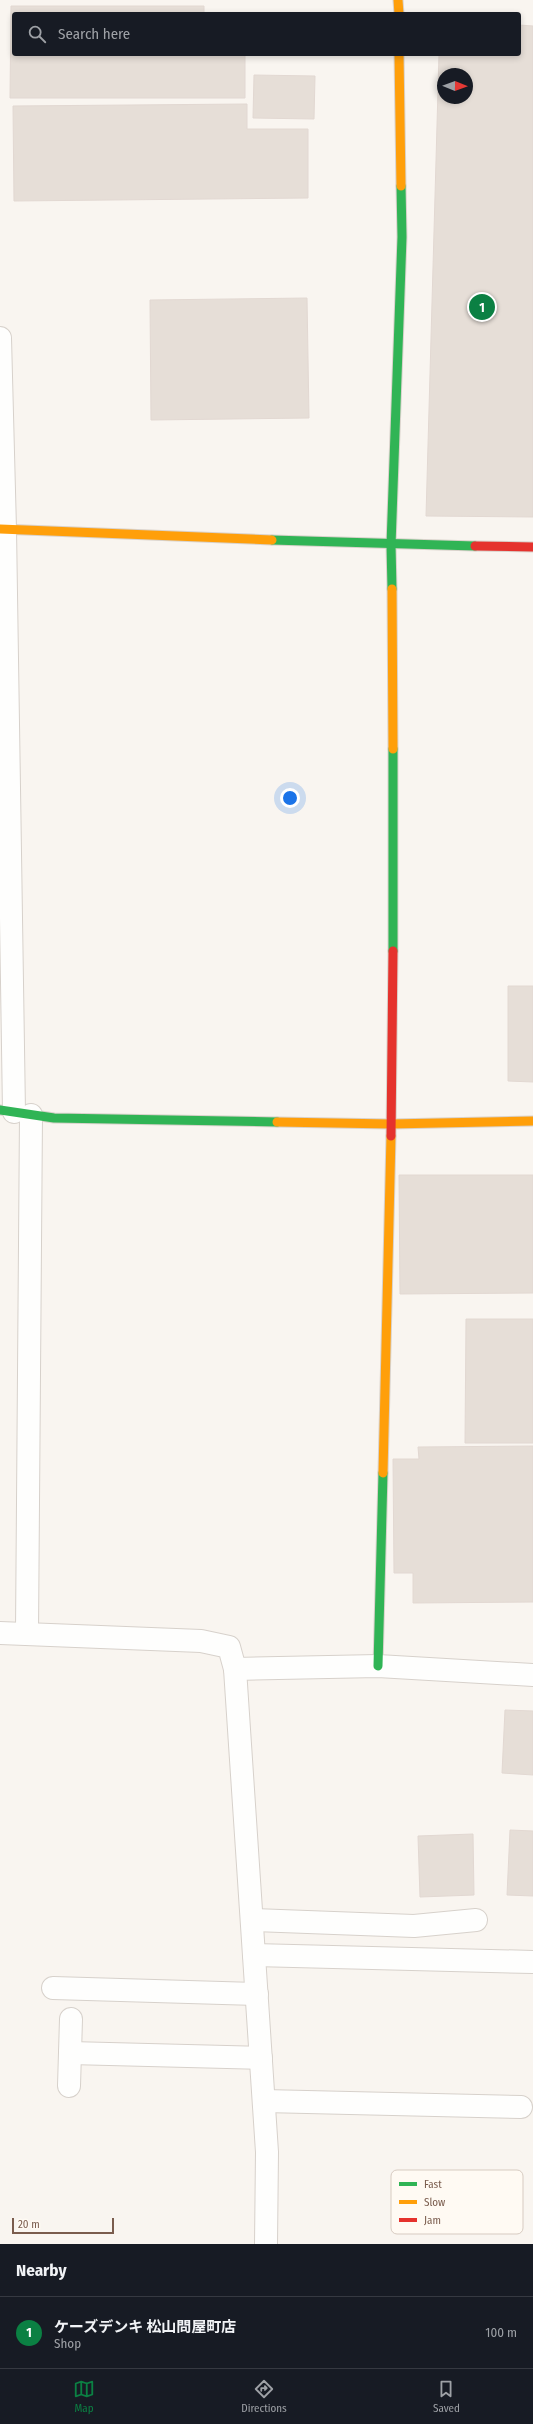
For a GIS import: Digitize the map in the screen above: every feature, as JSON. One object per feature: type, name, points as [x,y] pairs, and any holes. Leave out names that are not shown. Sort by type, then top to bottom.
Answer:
[{"type":"street","points":[[398,0],[399,12]]},
{"type":"street","points":[[378,1666],[391,1124],[394,806],[391,545],[402,237],[399,56]]},
{"type":"street","points":[[0,338],[27,1632]]},
{"type":"street","points":[[3,528],[391,545],[533,547]]},
{"type":"street","points":[[15,1112],[54,1118],[391,1124],[533,1121]]},
{"type":"street","points":[[0,1633],[27,1632],[201,1641],[229,1647],[235,1669],[264,2102],[267,2152],[266,2244]]},
{"type":"street","points":[[235,1669],[378,1666],[533,1675]]},
{"type":"street","points":[[252,1920],[414,1926],[476,1920]]},
{"type":"street","points":[[254,1955],[533,1962]]},
{"type":"street","points":[[53,1988],[257,1994]]},
{"type":"street","points":[[69,2086],[72,2019]]},
{"type":"street","points":[[70,2053],[261,2058]]},
{"type":"street","points":[[264,2102],[521,2107]]},
{"type":"building","points":[[11,6],[204,6],[204,12],[12,12],[12,56],[245,56],[245,98],[10,98]]},
{"type":"building","points":[[521,25],[533,26],[533,517],[426,516],[438,104],[473,104],[473,68],[439,68],[439,56],[521,56]]},
{"type":"building","points":[[254,75],[315,76],[314,119],[253,118]]},
{"type":"building","points":[[247,104],[247,129],[308,129],[308,198],[14,201],[13,106]]},
{"type":"building","points":[[307,298],[309,418],[151,420],[150,300]]},
{"type":"building","points":[[508,986],[533,986],[533,1082],[508,1081]]},
{"type":"building","points":[[399,1175],[533,1175],[533,1293],[400,1294]]},
{"type":"building","points":[[466,1319],[533,1319],[533,1443],[465,1443]]},
{"type":"building","points":[[533,1446],[533,1602],[413,1603],[413,1573],[394,1573],[393,1459],[419,1459],[418,1447]]},
{"type":"building","points":[[505,1710],[533,1711],[533,1775],[502,1773]]},
{"type":"building","points":[[510,1830],[533,1831],[533,1896],[507,1895]]},
{"type":"building","points":[[473,1834],[474,1895],[420,1897],[418,1836]]},
{"type":"traffic: fast","points":[[392,589],[391,545],[402,237],[401,186]]},
{"type":"traffic: fast","points":[[272,540],[475,546]]},
{"type":"traffic: fast","points":[[393,749],[393,951]]},
{"type":"traffic: fast","points":[[0,1110],[54,1118],[277,1122]]},
{"type":"traffic: fast","points":[[378,1666],[383,1473]]},
{"type":"traffic: slow","points":[[398,0],[399,12]]},
{"type":"traffic: slow","points":[[399,56],[401,186]]},
{"type":"traffic: slow","points":[[0,529],[272,540]]},
{"type":"traffic: slow","points":[[392,589],[393,749]]},
{"type":"traffic: slow","points":[[277,1122],[391,1124],[533,1121]]},
{"type":"traffic: slow","points":[[383,1473],[391,1136]]},
{"type":"traffic: jam","points":[[475,546],[533,547]]},
{"type":"traffic: jam","points":[[391,1136],[393,951]]},
{"type":"place","name":"ケーズデンキ 松山問屋町店","points":[[482,307]]}]
